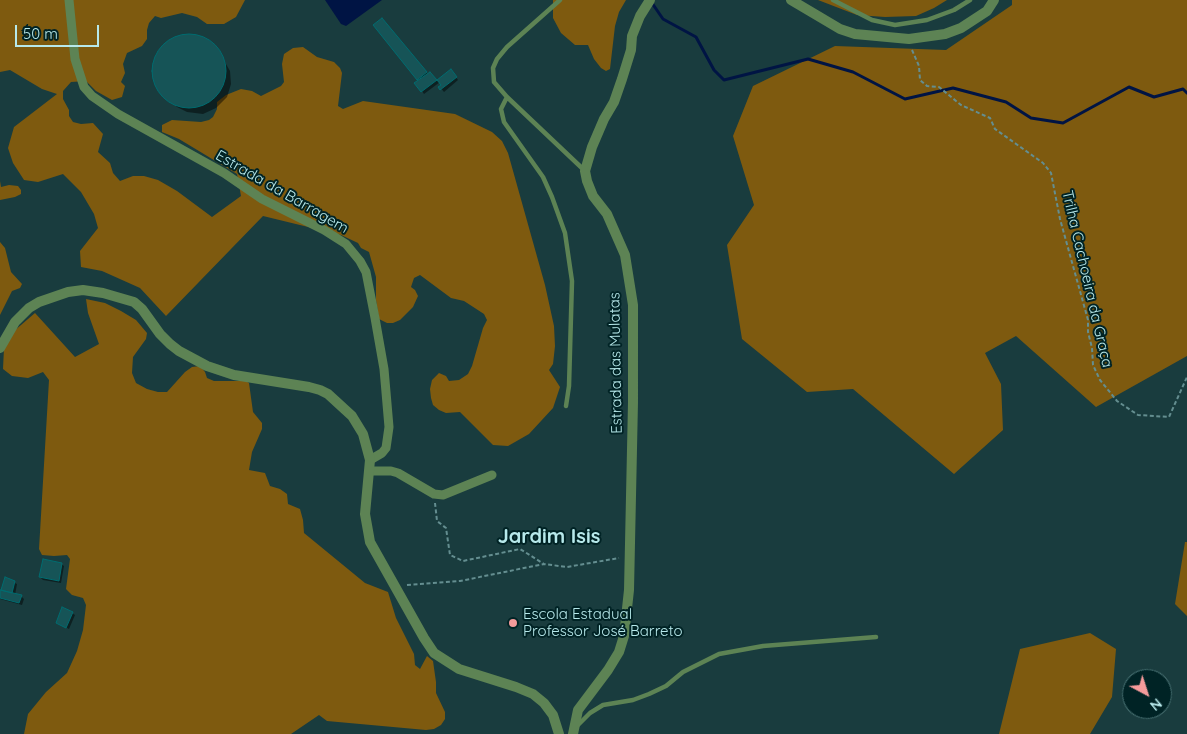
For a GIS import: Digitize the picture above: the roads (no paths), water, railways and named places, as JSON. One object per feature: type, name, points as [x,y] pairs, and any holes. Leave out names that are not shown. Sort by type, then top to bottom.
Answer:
[{"type":"street","name":"Estrada da Barragem","points":[[69,0],[75,59],[84,87],[92,96],[118,114],[224,173],[262,199],[324,230],[346,244],[360,261],[366,272],[374,310],[384,369],[388,420],[386,448],[382,453],[370,460]]},
{"type":"street","points":[[585,172],[592,147],[604,119],[614,102],[622,79],[631,50],[632,36],[640,16],[650,0]]},
{"type":"street","points":[[791,0],[848,32],[882,38],[909,39],[946,34],[961,28],[987,11],[994,0]]},
{"type":"street","name":"Estrada das Mulatas","points":[[573,731],[578,710],[619,652],[624,636],[629,598],[633,305],[625,255],[607,214],[593,196],[585,172]]},
{"type":"street","points":[[0,348],[15,322],[29,308],[53,296],[83,290],[122,297],[134,302],[142,309],[160,334],[170,344],[207,366],[234,375],[309,387],[328,394],[352,416],[363,434],[370,460],[365,514],[370,542],[434,653],[459,668],[533,694],[544,703],[552,715],[559,734]]},
{"type":"street","points":[[369,471],[391,471],[398,473],[434,494],[443,494],[492,475]]},
{"type":"lane","points":[[560,0],[507,47],[497,59],[493,68],[494,82],[507,97],[585,172]]},
{"type":"lane","points":[[833,0],[872,20],[895,25],[926,20],[954,10],[970,0]]},
{"type":"lane","points":[[507,97],[501,109],[504,122],[543,177],[565,233],[572,281],[570,358],[566,406]]},
{"type":"lane","points":[[573,731],[590,713],[603,706],[633,700],[649,694],[666,686],[683,672],[719,654],[763,646],[876,637]]},
{"type":"water","points":[[325,0],[382,0],[346,26],[341,24]]},
{"type":"waterway","points":[[652,3],[663,19],[696,37],[714,70],[724,80],[808,59],[853,72],[905,99],[953,88],[1006,102],[1031,118],[1063,123],[1129,87],[1154,97],[1183,89],[1187,93]]},
{"type":"place","name":"Escola Estadual Professor José Barreto","points":[[513,623]]},
{"type":"district","name":"Jardim Isis","points":[[549,537]]}]
